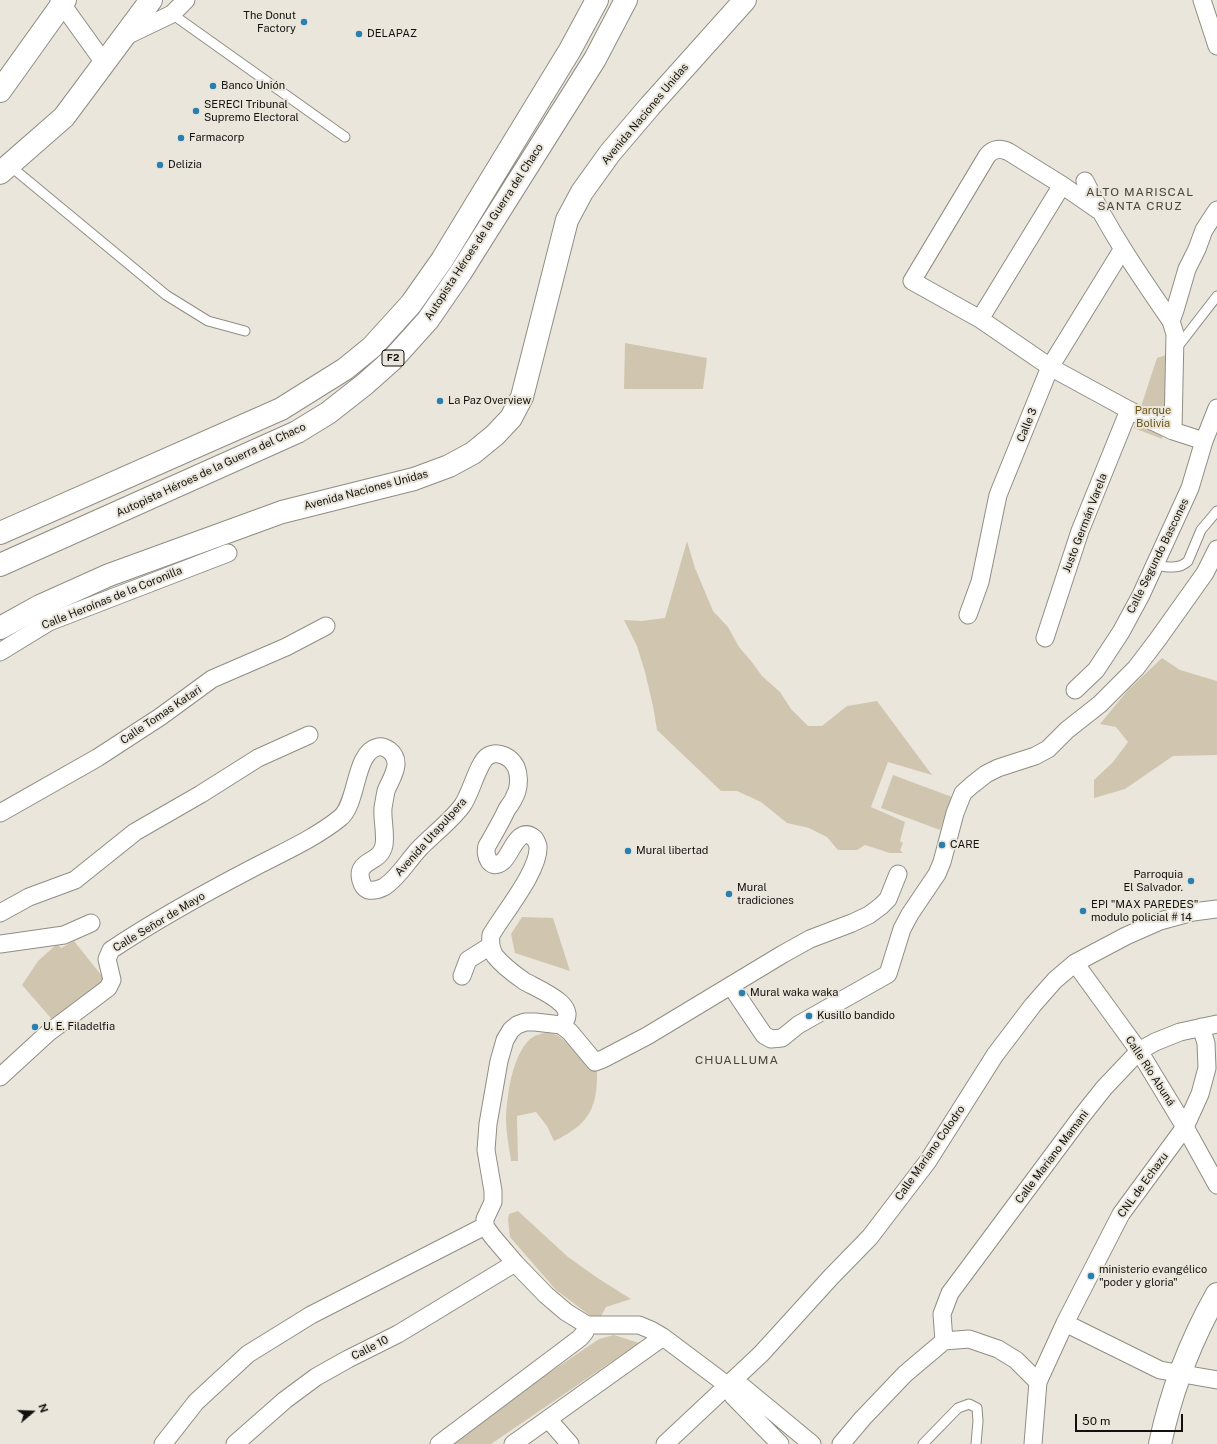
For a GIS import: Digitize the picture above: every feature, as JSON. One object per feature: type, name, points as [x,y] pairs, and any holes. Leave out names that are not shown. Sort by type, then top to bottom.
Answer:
[{"type":"main road","points":[[4,169],[64,116],[105,64],[151,0]]},
{"type":"main road","name":"Autopista Héroes de la Guerra del Chaco","points":[[1,533],[281,409],[345,369],[372,347],[411,304],[442,260],[570,50],[597,0]]},
{"type":"main road","name":"Autopista Héroes de la Guerra del Chaco","points":[[4,566],[297,432],[328,413],[392,360],[428,320],[461,272],[595,59],[626,0]]},
{"type":"main road","name":"Avenida Naciones Unidas","points":[[0,628],[40,606],[109,574],[282,512],[414,479],[474,453],[495,435],[511,418],[522,397],[567,220],[582,192],[610,153],[745,0]]},
{"type":"main road","points":[[0,91],[62,1]]},
{"type":"main road","points":[[1160,1444],[1165,1420],[1191,1344],[1217,1294]]},
{"type":"street","points":[[124,37],[172,14],[186,0]]},
{"type":"street","points":[[1202,0],[1217,46]]},
{"type":"street","points":[[62,1],[105,64]]},
{"type":"street","points":[[1098,210],[1062,185],[1005,150],[995,149],[990,151],[981,164],[912,281],[980,319],[1050,367],[1129,410],[1173,431],[1204,441]]},
{"type":"street","points":[[1085,181],[1098,210],[1122,250],[1171,321],[1175,334],[1173,431]]},
{"type":"street","points":[[980,319],[1062,185]]},
{"type":"street","points":[[1171,321],[1176,310],[1187,270],[1204,230],[1217,210]]},
{"type":"street","name":"Calle 3","points":[[968,615],[980,582],[998,495],[1050,367],[1122,250]]},
{"type":"street","name":"Calle Segundo Bascones","points":[[1075,690],[1096,670],[1121,632],[1141,595],[1190,488],[1204,441],[1217,408]]},
{"type":"street","name":"Justo Germán Varela","points":[[1045,638],[1080,531],[1129,410]]},
{"type":"street","points":[[731,986],[764,1034],[771,1040],[778,1040],[798,1025],[888,974],[902,929],[910,914],[937,874],[942,862],[954,813],[963,793],[992,771],[1035,756],[1048,749],[1067,730],[1100,704],[1136,668],[1158,639],[1205,573],[1217,549]]},
{"type":"street","name":"Calle Heroínas de la Coronilla","points":[[0,652],[49,622],[228,553]]},
{"type":"street","name":"Calle Tomas Katari","points":[[0,813],[96,758],[160,717],[212,679],[286,647],[326,626]]},
{"type":"street","points":[[0,913],[29,897],[75,880],[135,832],[201,794],[258,758],[309,734]]},
{"type":"street","name":"Avenida Utapulpera","points":[[343,816],[351,801],[361,765],[367,755],[372,749],[378,747],[388,750],[394,756],[397,764],[395,773],[385,794],[384,845],[381,853],[362,868],[360,873],[361,881],[364,887],[368,890],[375,890],[384,887],[393,879],[416,852],[461,807],[470,793],[480,765],[484,760],[490,755],[496,754],[503,755],[510,759],[516,767],[518,778],[517,791],[487,846],[486,855],[488,861],[492,864],[502,862],[514,843],[523,836],[532,837],[536,840],[538,850],[530,872],[491,935],[490,946]]},
{"type":"street","name":"Calle Señor de Mayo","points":[[0,1077],[48,1033],[108,988],[112,980],[107,959],[111,950],[171,912],[313,837],[343,816]]},
{"type":"street","points":[[780,1444],[733,1396],[727,1385],[663,1337],[639,1325],[587,1325],[566,1312],[546,1295],[514,1263],[492,1236],[485,1226],[485,1219],[493,1202],[493,1191],[486,1150],[488,1124],[499,1061],[505,1040],[511,1030],[517,1025],[525,1022],[561,1026],[574,1036],[595,1062],[603,1059],[647,1036],[810,939],[869,915],[888,899],[898,874]]},
{"type":"street","name":"Calle Mariano Colodro","points":[[665,1444],[761,1354],[831,1277],[870,1237],[928,1160],[995,1055],[1033,1005],[1055,980],[1075,963],[1126,936],[1160,921],[1193,912],[1217,909]]},
{"type":"street","points":[[0,944],[64,935],[91,923]]},
{"type":"street","points":[[462,976],[468,960],[490,946],[504,966],[524,981],[549,994],[562,1005],[565,1009],[566,1020],[561,1026]]},
{"type":"street","name":"Calle Río Abuná","points":[[1075,963],[1139,1051],[1186,1127],[1217,1185]]},
{"type":"street","name":"Calle Mariano Mamani","points":[[944,1341],[942,1314],[950,1293],[1104,1088],[1139,1051],[1155,1042],[1180,1032],[1209,1026]]},
{"type":"street","name":"CNL de Echazu","points":[[1033,1444],[1038,1382],[1065,1323],[1121,1214],[1186,1127],[1200,1094],[1207,1068],[1206,1043],[1209,1026]]},
{"type":"street","points":[[163,1444],[196,1402],[248,1354],[311,1315],[485,1226]]},
{"type":"street","name":"Calle 10","points":[[235,1444],[285,1400],[316,1377],[398,1334],[514,1263]]},
{"type":"street","points":[[1065,1323],[1160,1370],[1217,1380]]},
{"type":"street","points":[[439,1444],[580,1338],[585,1332],[587,1325]]},
{"type":"street","points":[[513,1444],[663,1337]]},
{"type":"street","points":[[842,1444],[863,1418],[905,1374],[944,1341],[969,1339],[998,1349],[1016,1360],[1038,1382]]},
{"type":"street","points":[[727,1385],[743,1387],[812,1444]]},
{"type":"street","points":[[548,1419],[570,1444]]},
{"type":"lane","points":[[172,14],[346,137]]},
{"type":"lane","points":[[4,169],[166,296],[208,321],[245,331]]},
{"type":"lane","points":[[1175,350],[1217,296]]},
{"type":"lane","points":[[1155,565],[1167,568],[1177,567],[1188,561],[1201,530],[1217,511]]},
{"type":"lane","points":[[923,1444],[958,1408],[969,1404],[976,1408],[978,1421],[976,1444]]},
{"type":"green space","points":[[625,343],[707,358],[703,389],[624,389]]},
{"type":"green space","name":"Parque Bolivia","points":[[1166,355],[1168,418],[1162,439],[1134,428],[1157,358]]},
{"type":"green space","points":[[687,541],[695,568],[713,611],[728,627],[739,647],[762,676],[780,692],[791,709],[808,726],[822,726],[847,706],[877,701],[932,775],[888,762],[871,807],[905,822],[900,841],[903,843],[900,850],[903,853],[890,853],[865,845],[857,850],[838,850],[827,837],[809,828],[787,823],[761,802],[737,791],[721,791],[657,730],[645,672],[637,646],[624,620],[642,621],[665,618]]},
{"type":"green space","points":[[1162,658],[1180,670],[1217,681],[1217,755],[1173,756],[1125,789],[1094,798],[1094,780],[1113,762],[1128,742],[1116,727],[1100,724],[1128,690]]},
{"type":"green space","points":[[893,775],[952,797],[940,830],[881,808]]},
{"type":"green space","points":[[522,917],[553,918],[570,971],[515,953],[511,934]]},
{"type":"green space","points":[[74,941],[105,980],[56,1024],[22,985],[38,961],[57,944],[61,948]]},
{"type":"green space","points":[[547,1032],[557,1035],[597,1065],[594,1102],[585,1120],[567,1134],[554,1141],[547,1126],[536,1112],[517,1116],[518,1161],[511,1161],[506,1118],[509,1087],[515,1065],[524,1046],[530,1039]]},
{"type":"green space","points":[[518,1211],[568,1257],[631,1299],[606,1307],[600,1318],[592,1317],[556,1290],[510,1237],[508,1220],[509,1214]]},
{"type":"green space","points":[[614,1335],[639,1343],[491,1444],[445,1444],[599,1339]]},
{"type":"place","name":"The Donut Factory","points":[[304,22]]},
{"type":"place","name":"DELAPAZ","points":[[359,34]]},
{"type":"place","name":"Banco Unión","points":[[213,86]]},
{"type":"place","name":"SERECI Tribunal Supremo Electoral","points":[[196,111]]},
{"type":"place","name":"Farmacorp","points":[[181,138]]},
{"type":"place","name":"Delizia","points":[[160,165]]},
{"type":"place","name":"La Paz Overview","points":[[440,401]]},
{"type":"place","name":"CARE","points":[[942,845]]},
{"type":"place","name":"Mural libertad","points":[[628,851]]},
{"type":"place","name":"Parroquia El Salvador.","points":[[1191,881]]},
{"type":"place","name":"Mural tradiciones","points":[[729,894]]},
{"type":"place","name":"EPI \"MAX PAREDES\" modulo policial # 14","points":[[1083,911]]},
{"type":"place","name":"Mural waka waka","points":[[742,993]]},
{"type":"place","name":"Kusillo bandido","points":[[809,1016]]},
{"type":"place","name":"U. E. Filadelfia","points":[[35,1027]]},
{"type":"place","name":"ministerio evangélico \"poder y gloria\"","points":[[1091,1276]]},
{"type":"district","name":"ALTO MARISCAL SANTA CRUZ","points":[[1140,199]]},
{"type":"district","name":"CHUALLUMA","points":[[737,1060]]}]
